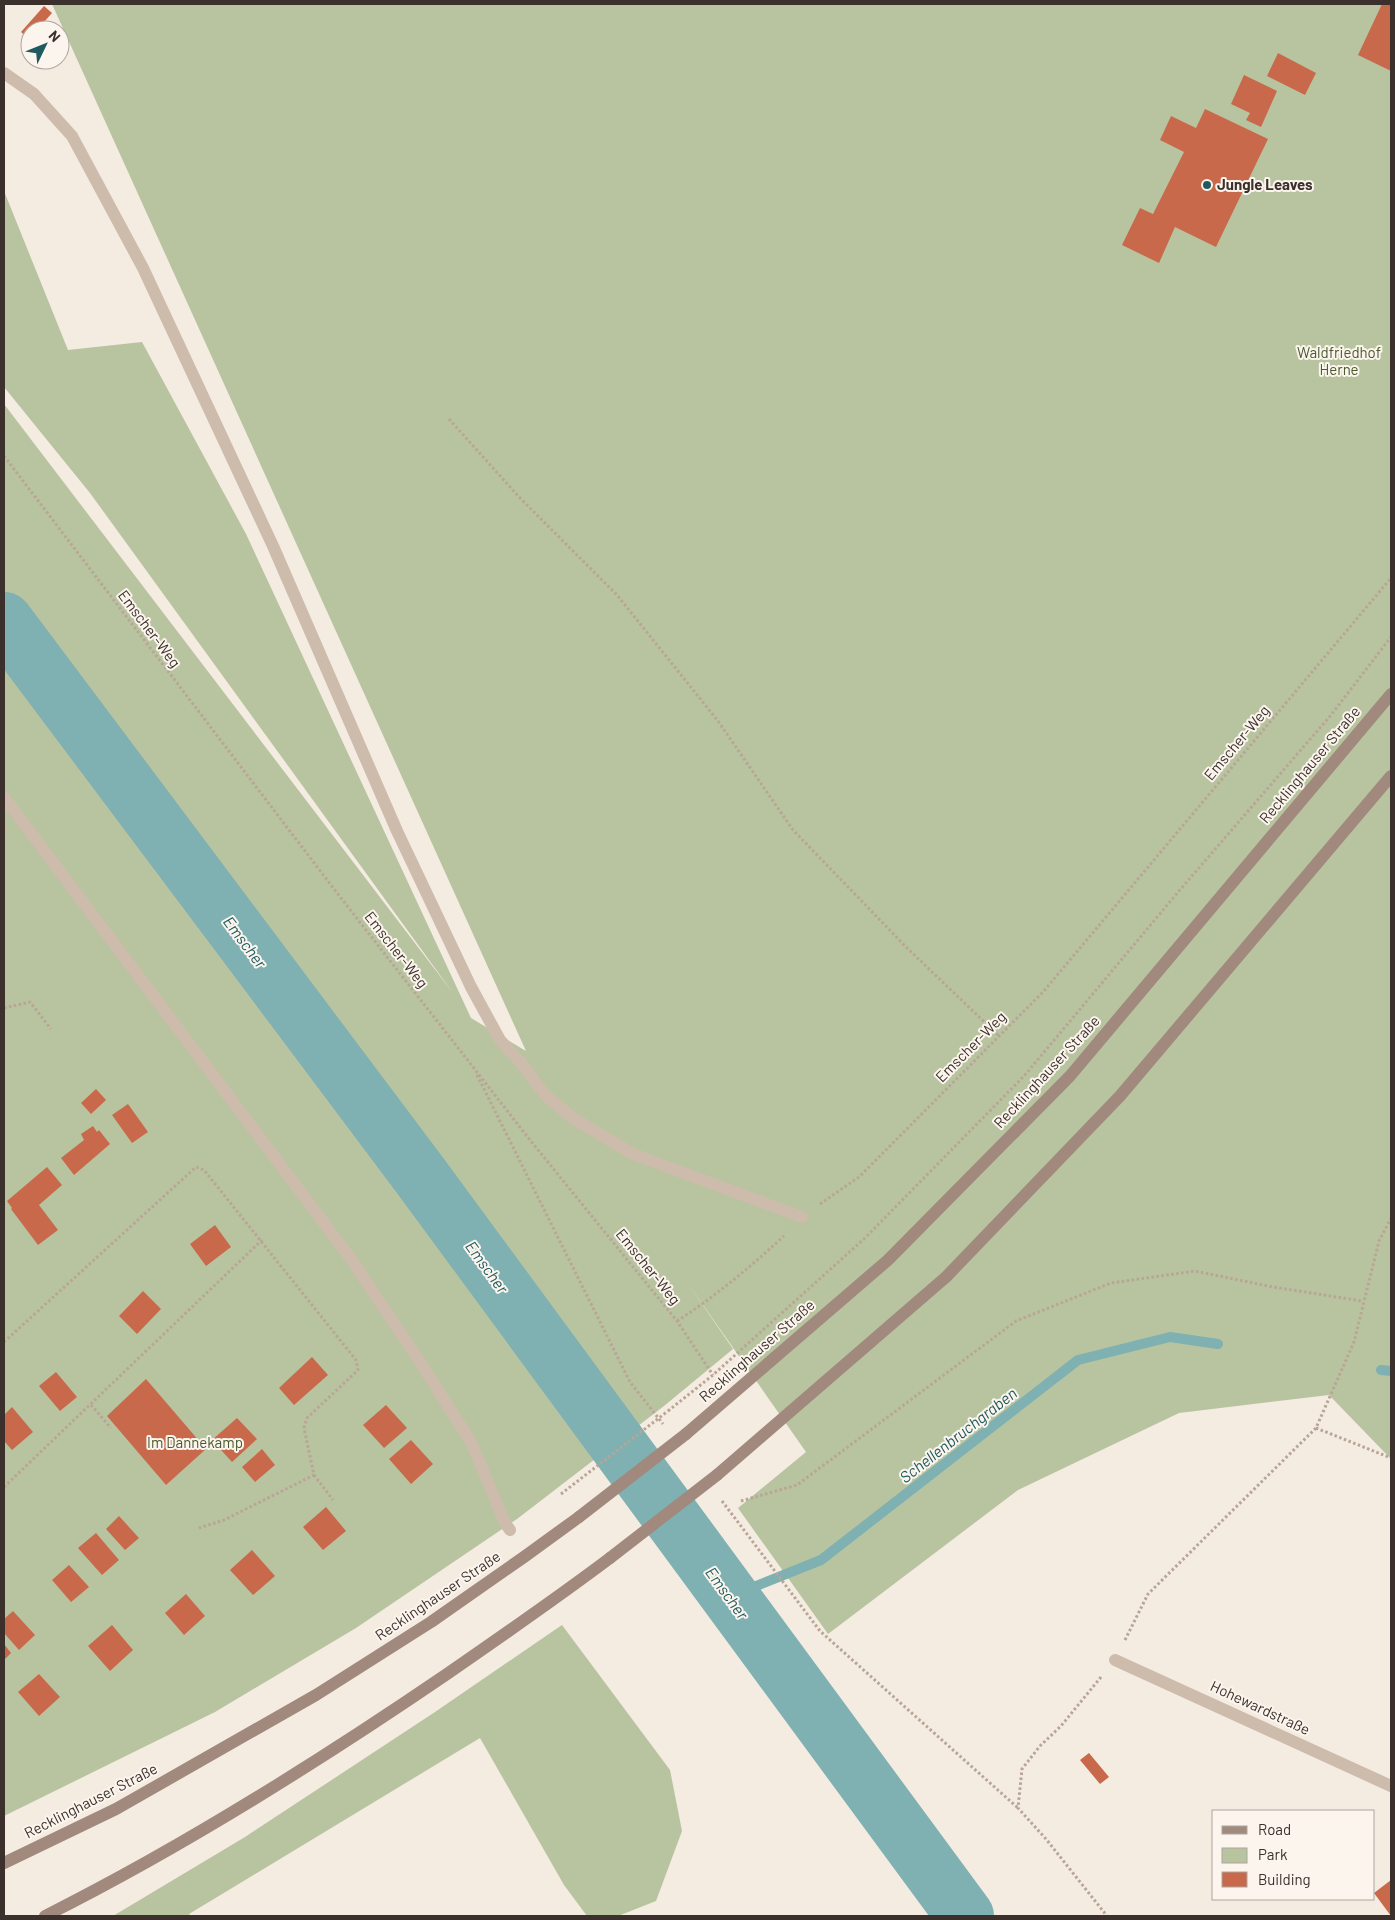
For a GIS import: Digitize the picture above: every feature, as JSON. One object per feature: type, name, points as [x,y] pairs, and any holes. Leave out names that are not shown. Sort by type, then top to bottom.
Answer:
[{"type":"main road","name":"Recklinghauser Straße","points":[[4,1864],[116,1809],[316,1695],[431,1622],[524,1558],[686,1434],[888,1260],[1070,1076],[1391,694]]},
{"type":"main road","points":[[45,1916],[151,1860],[254,1800],[397,1708],[610,1558],[718,1475],[946,1278],[1120,1096],[1391,776]]},
{"type":"street","points":[[4,73],[34,94],[72,136],[143,268],[273,546],[397,831],[470,987],[500,1040],[522,1064],[544,1095],[574,1118],[633,1154],[802,1217]]},
{"type":"street","points":[[4,797],[351,1259],[418,1358],[471,1442],[505,1524],[510,1530]]},
{"type":"street","name":"Hohewardstraße","points":[[1115,1660],[1391,1786]]},
{"type":"path","points":[[448,419],[519,497],[617,595],[718,720],[793,830],[908,948],[998,1035]]},
{"type":"path","name":"Emscher-Weg","points":[[4,456],[334,889],[530,1140],[677,1321],[709,1300],[745,1271],[802,1217],[859,1177],[1042,992],[1391,578]]},
{"type":"path","points":[[562,1494],[713,1375],[865,1238],[1024,1076],[1331,714],[1391,637]]},
{"type":"path","points":[[4,1008],[30,1002],[52,1029]]},
{"type":"path","points":[[474,1068],[630,1382],[654,1412]]},
{"type":"path","points":[[4,1342],[196,1167],[204,1170],[262,1240],[356,1360],[358,1370],[307,1418],[304,1428],[314,1475],[333,1500]]},
{"type":"path","points":[[1018,1808],[1022,1769],[1040,1746],[1061,1726],[1115,1660],[1148,1594],[1316,1428],[1354,1342],[1379,1241],[1391,1218]]},
{"type":"path","points":[[4,1487],[262,1240]]},
{"type":"path","points":[[741,1502],[798,1485],[1016,1321],[1111,1283],[1195,1271],[1272,1287],[1363,1302]]},
{"type":"path","points":[[677,1321],[713,1375]]},
{"type":"path","points":[[91,1405],[111,1428]]},
{"type":"path","points":[[1316,1428],[1391,1458]]},
{"type":"path","points":[[199,1528],[224,1520],[314,1475]]},
{"type":"path","points":[[4,1479],[7,1484]]},
{"type":"path","points":[[725,1505],[820,1632],[1018,1808],[1046,1839],[1107,1916]]},
{"type":"green space","points":[[52,4],[1391,4],[1391,1459],[1329,1395],[1179,1413],[1018,1490],[828,1634],[738,1508],[806,1452],[687,1282],[733,1349],[664,1406],[517,1519],[356,1628],[215,1712],[4,1816],[4,404],[453,993],[90,493],[4,387],[4,191],[68,350],[142,342],[246,534],[471,1018],[526,1051],[70,44],[70,20],[59,20]]},
{"type":"green space","points":[[562,1625],[670,1770],[682,1831],[656,1901],[618,1916],[587,1916],[564,1885],[480,1738],[189,1914],[191,1916],[113,1916],[245,1837],[435,1712]]},
{"type":"building","points":[[1382,4],[1391,4],[1391,71],[1358,55]]},
{"type":"building","points":[[44,6],[52,13],[46,20],[32,20]]},
{"type":"building","points":[[1278,53],[1316,73],[1305,95],[1267,76]]},
{"type":"building","points":[[1244,75],[1277,91],[1261,127],[1246,120],[1250,113],[1231,104]]},
{"type":"building","points":[[1205,109],[1268,139],[1216,247],[1175,227],[1159,263],[1122,245],[1140,208],[1153,214],[1184,152],[1160,140],[1171,116],[1196,128]]},
{"type":"building","points":[[96,1089],[106,1100],[91,1114],[81,1103]]},
{"type":"building","points":[[128,1104],[148,1132],[132,1143],[112,1115]]},
{"type":"building","points":[[93,1126],[97,1132],[99,1130],[110,1144],[74,1175],[61,1158],[84,1140],[81,1134]]},
{"type":"building","points":[[47,1167],[62,1185],[39,1205],[58,1230],[38,1245],[7,1201]]},
{"type":"building","points":[[215,1225],[231,1247],[206,1266],[190,1244]]},
{"type":"building","points":[[143,1291],[161,1309],[137,1334],[119,1316]]},
{"type":"building","points":[[312,1357],[328,1375],[294,1405],[279,1388]]},
{"type":"building","points":[[56,1372],[77,1397],[60,1411],[39,1386]]},
{"type":"building","points":[[146,1379],[206,1449],[166,1485],[107,1416]]},
{"type":"building","points":[[386,1405],[407,1428],[384,1448],[363,1425]]},
{"type":"building","points":[[12,1407],[33,1432],[12,1450],[4,1441],[4,1415]]},
{"type":"building","points":[[237,1418],[257,1439],[232,1462],[212,1440]]},
{"type":"building","points":[[411,1440],[433,1464],[411,1484],[389,1459]]},
{"type":"building","points":[[262,1449],[275,1465],[255,1482],[242,1467]]},
{"type":"building","points":[[326,1507],[346,1531],[323,1550],[303,1527]]},
{"type":"building","points":[[119,1516],[139,1538],[125,1550],[106,1529]]},
{"type":"building","points":[[96,1533],[119,1560],[102,1575],[78,1548]]},
{"type":"building","points":[[252,1550],[275,1576],[253,1595],[230,1570]]},
{"type":"building","points":[[69,1565],[89,1587],[71,1602],[52,1580]]},
{"type":"building","points":[[186,1594],[205,1616],[184,1635],[165,1613]]},
{"type":"building","points":[[13,1611],[35,1635],[19,1650],[4,1633],[4,1619]]},
{"type":"building","points":[[112,1625],[133,1650],[110,1671],[88,1646]]},
{"type":"building","points":[[4,1644],[11,1653],[4,1660]]},
{"type":"building","points":[[39,1674],[60,1697],[39,1716],[18,1692]]},
{"type":"building","points":[[1089,1753],[1109,1777],[1100,1784],[1080,1760]]},
{"type":"building","points":[[1391,1880],[1391,1916],[1375,1894],[1375,1892]]},
{"type":"waterway","name":"Emscher","points":[[4,621],[419,1174],[965,1916]]},
{"type":"waterway","name":"Schellenbruchgraben","points":[[729,1597],[821,1560],[1078,1360],[1170,1337],[1218,1344]]},
{"type":"waterway","name":"Schellenbruchgraben","points":[[1381,1370],[1391,1371]]},
{"type":"place","name":"Jungle Leaves","points":[[1207,185]]},
{"type":"park label","name":"Waldfriedhof Herne","points":[[1339,362]]},
{"type":"park label","name":"Im Dannekamp","points":[[195,1443]]}]
